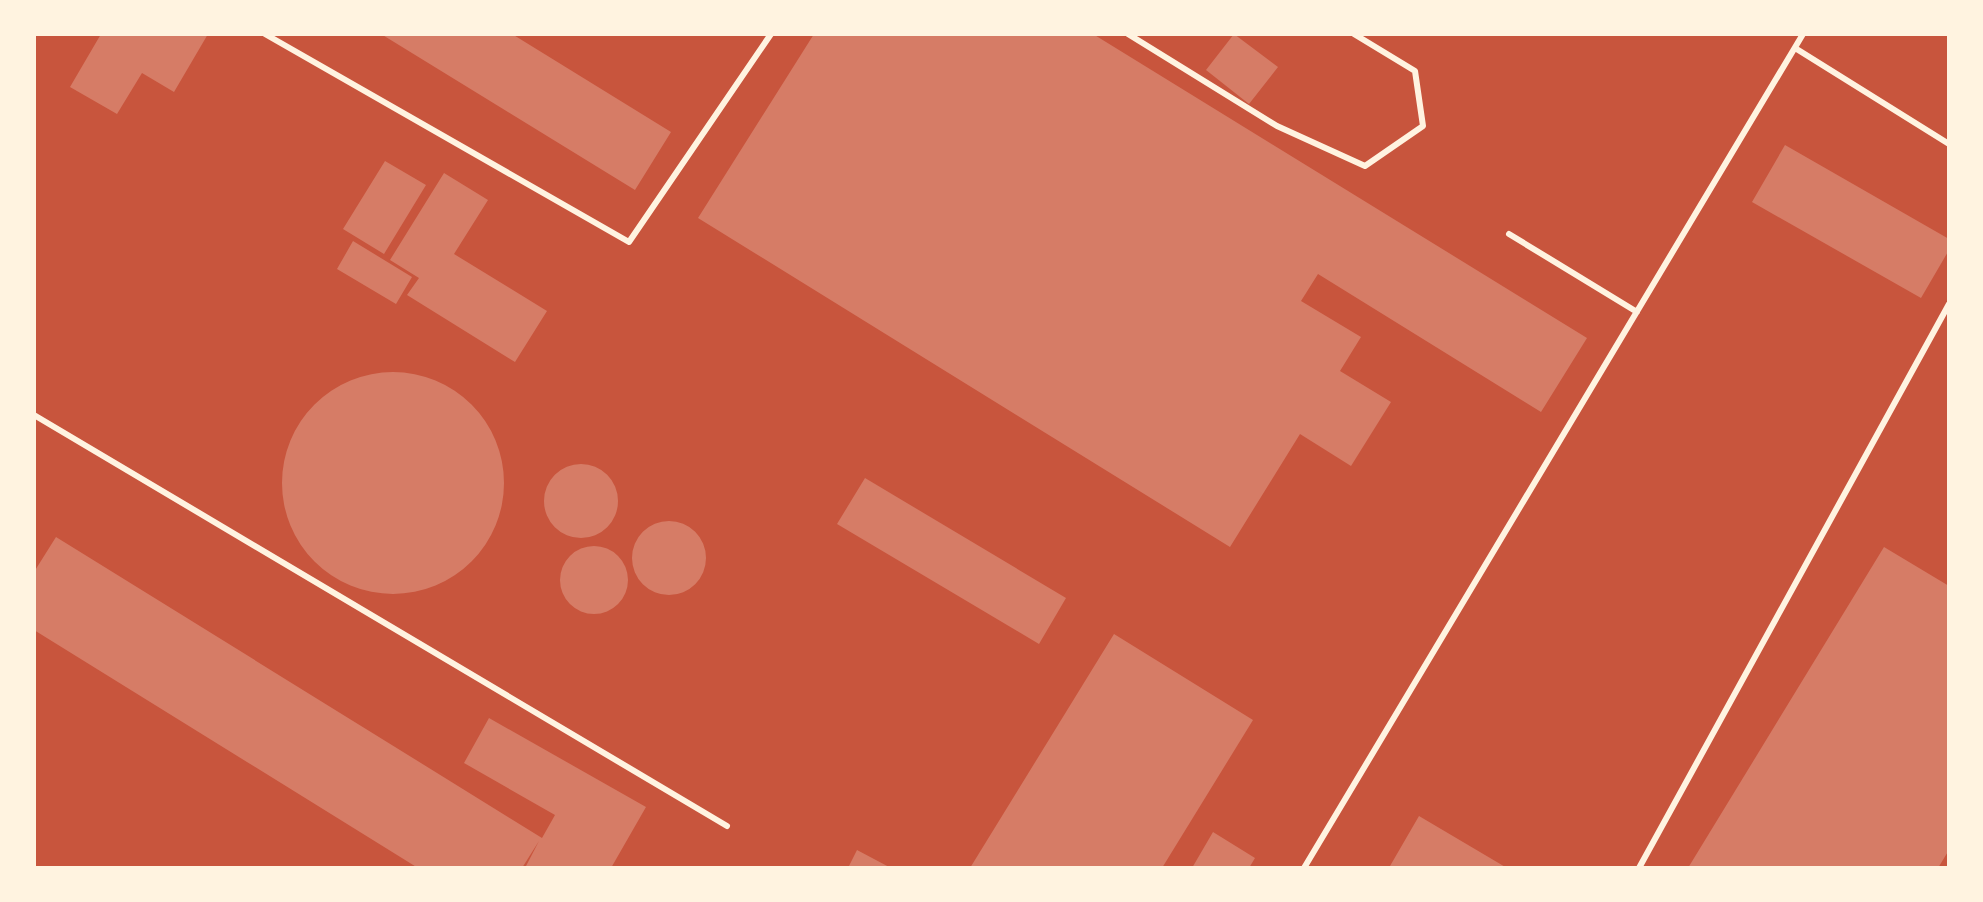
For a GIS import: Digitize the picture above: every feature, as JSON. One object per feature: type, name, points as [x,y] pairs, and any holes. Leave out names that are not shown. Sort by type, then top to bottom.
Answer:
[{"type":"lane","points":[[265,34],[629,242],[771,34]]},
{"type":"lane","points":[[1128,34],[1277,126],[1365,166],[1423,126],[1415,71],[1354,34]]},
{"type":"lane","points":[[1304,868],[1803,34]]},
{"type":"lane","points":[[1795,48],[1949,144]]},
{"type":"lane","points":[[1509,234],[1637,312]]},
{"type":"lane","points":[[1639,868],[1949,304]]},
{"type":"lane","points":[[34,415],[727,826]]},
{"type":"building","points":[[101,34],[208,34],[174,92],[142,73],[117,114],[70,87]]},
{"type":"building","points":[[381,34],[512,34],[671,132],[635,190]]},
{"type":"building","points":[[814,34],[1093,34],[1587,338],[1541,412],[1318,274],[1301,301],[1361,337],[1340,371],[1391,402],[1351,466],[1300,434],[1230,547],[698,218]]},
{"type":"building","points":[[1234,34],[1278,67],[1249,104],[1206,70]]},
{"type":"building","points":[[1785,145],[1949,239],[1949,250],[1921,298],[1752,202]]},
{"type":"building","points":[[385,161],[426,185],[384,254],[343,229]]},
{"type":"building","points":[[444,173],[488,200],[454,254],[547,311],[515,362],[407,295],[419,278],[390,260]]},
{"type":"building","points":[[353,241],[412,277],[396,304],[337,269]]},
{"type":"building","points":[[393,372],[436,380],[472,404],[496,440],[504,483],[496,526],[472,562],[436,586],[393,594],[350,586],[314,562],[290,526],[282,483],[290,440],[314,404],[350,380]]},
{"type":"building","points":[[574,464],[588,464],[602,470],[612,480],[618,501],[612,522],[602,532],[588,538],[574,538],[560,532],[550,522],[544,508],[544,494],[550,480],[560,470]]},
{"type":"building","points":[[865,478],[1066,598],[1039,644],[837,524]]},
{"type":"building","points":[[676,521],[696,531],[704,544],[704,572],[696,585],[683,593],[662,595],[642,585],[634,572],[632,551],[642,531],[655,523]]},
{"type":"building","points":[[56,537],[542,838],[555,815],[464,763],[489,718],[646,807],[611,868],[525,868],[539,841],[522,868],[418,868],[34,630],[34,572]]},
{"type":"building","points":[[594,546],[618,556],[628,580],[618,604],[594,614],[570,604],[560,580],[570,556]]},
{"type":"building","points":[[1884,547],[1949,586],[1949,850],[1938,868],[1688,868]]},
{"type":"building","points":[[1114,634],[1253,720],[1162,868],[970,868]]},
{"type":"building","points":[[1419,816],[1507,868],[1390,866]]},
{"type":"building","points":[[1213,832],[1255,858],[1249,868],[1192,868]]},
{"type":"building","points":[[857,850],[891,868],[848,868]]}]
